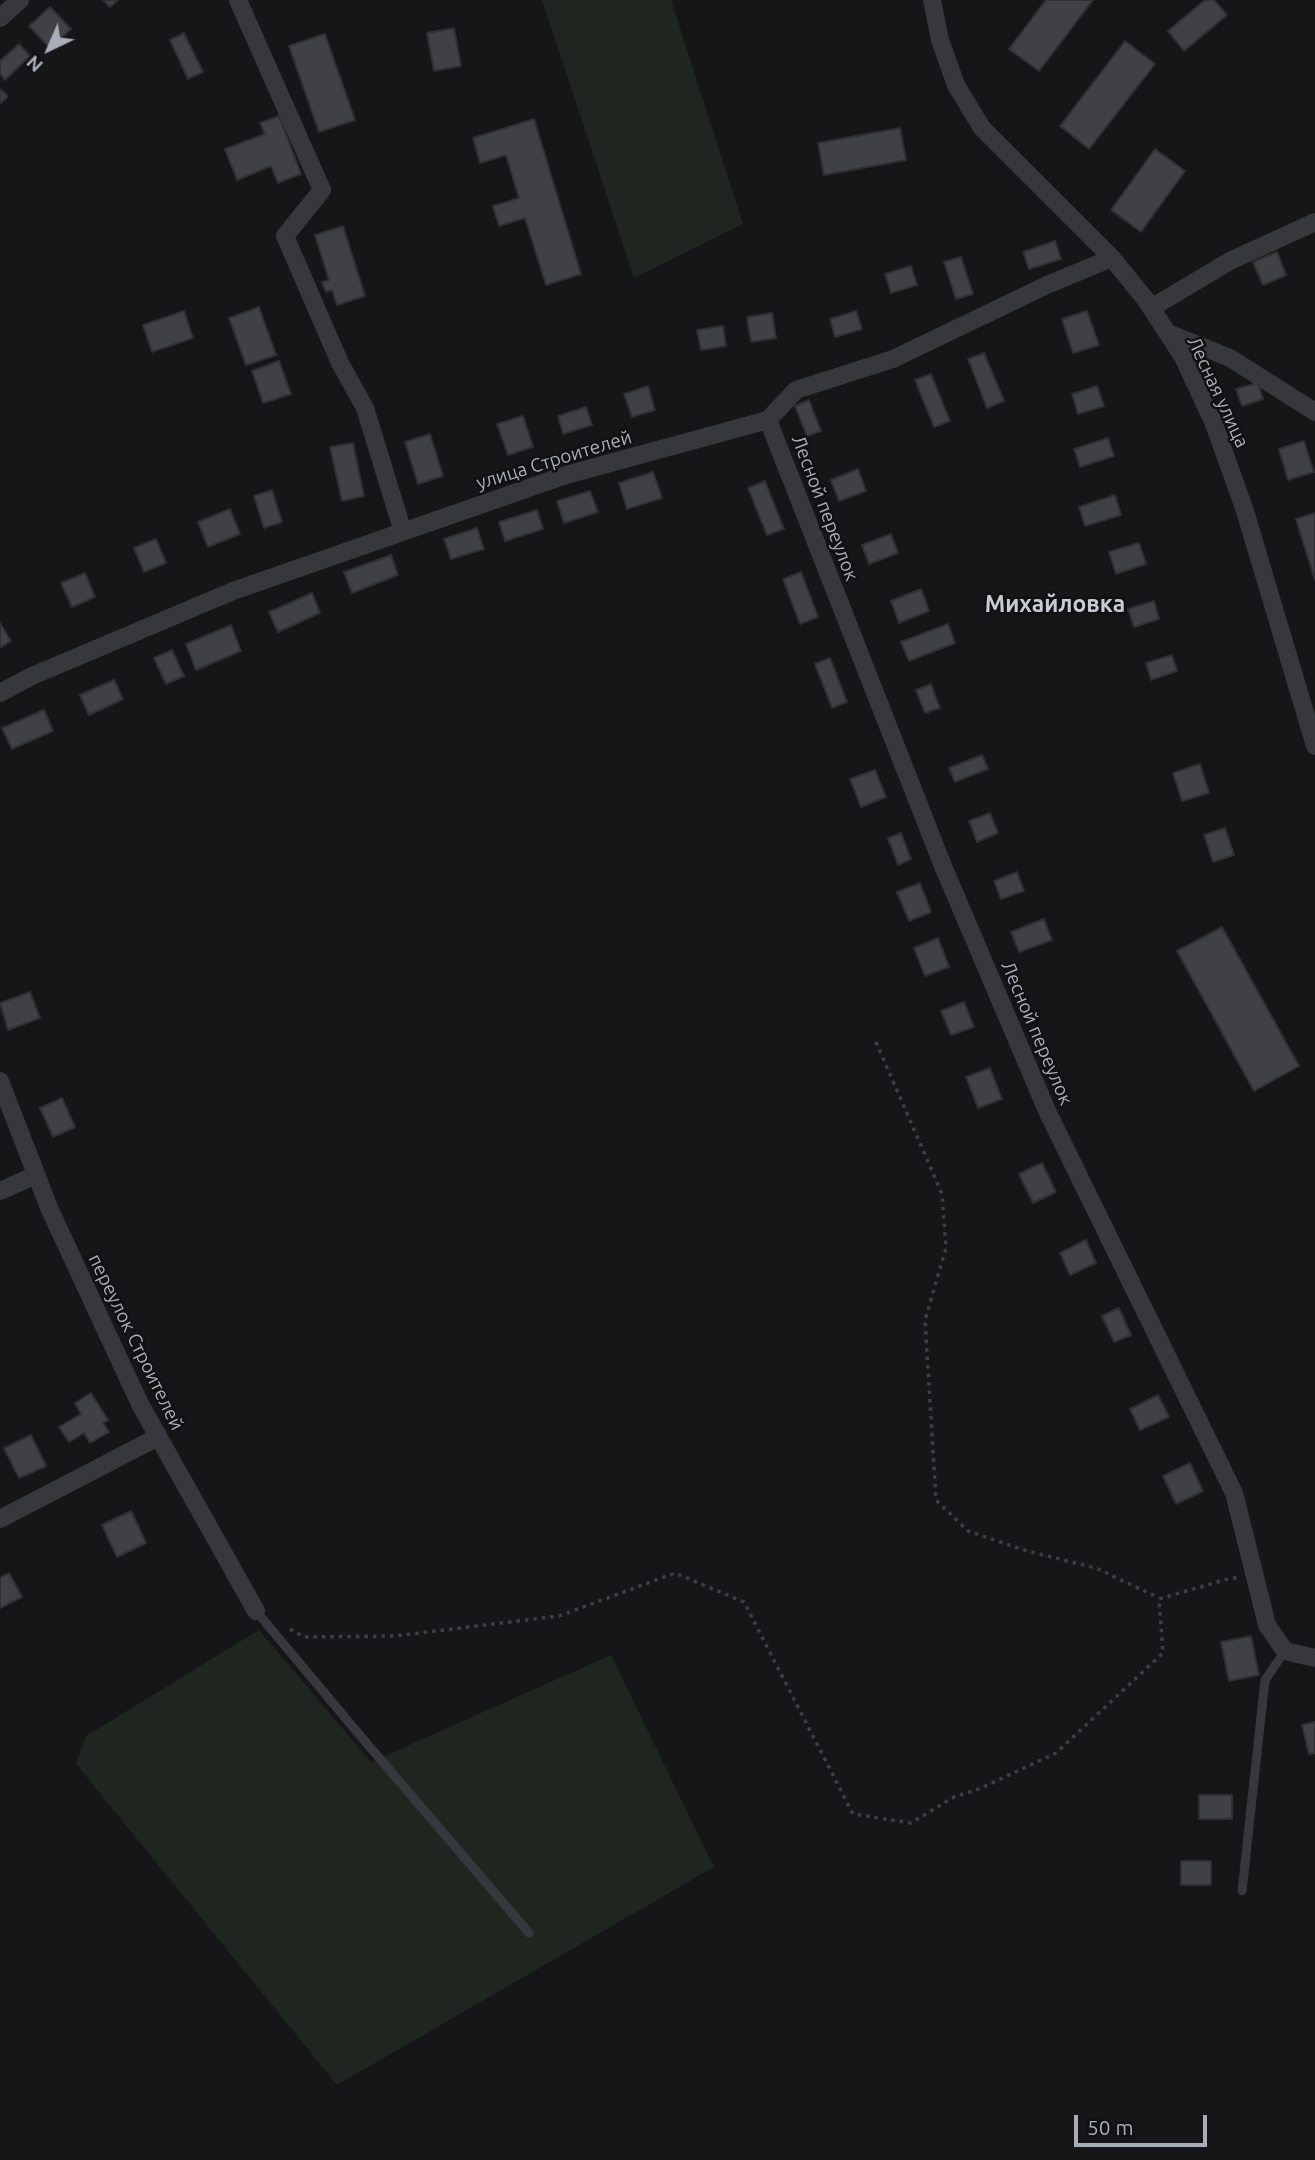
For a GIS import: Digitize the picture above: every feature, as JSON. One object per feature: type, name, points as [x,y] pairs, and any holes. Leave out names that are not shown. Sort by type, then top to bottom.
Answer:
[{"type":"street","points":[[0,18],[20,0]]},
{"type":"street","points":[[238,0],[322,190],[285,236],[340,363],[365,408],[403,532]]},
{"type":"street","name":"Лесная улица","points":[[932,0],[940,40],[956,85],[982,128],[1112,258],[1151,308],[1183,357],[1214,424],[1245,511],[1315,746]]},
{"type":"street","points":[[1151,308],[1230,261],[1315,222]]},
{"type":"street","points":[[768,420],[796,390],[893,359],[1047,285],[1112,258]]},
{"type":"street","points":[[1167,333],[1230,358],[1315,412]]},
{"type":"street","name":"улица Строителей","points":[[0,693],[32,676],[233,591],[566,475],[768,420]]},
{"type":"street","name":"Лесной переулок","points":[[768,420],[943,866],[1048,1113],[1234,1493],[1267,1625],[1285,1651]]},
{"type":"street","name":"переулок Строителей","points":[[0,1081],[50,1210],[134,1392],[256,1611]]},
{"type":"street","points":[[0,1191],[37,1175]]},
{"type":"street","points":[[0,1519],[158,1437]]},
{"type":"street","points":[[1285,1651],[1315,1658]]},
{"type":"lane","points":[[256,1611],[529,1933]]},
{"type":"lane","points":[[1242,1891],[1265,1680],[1285,1651]]},
{"type":"path","points":[[876,1042],[942,1194],[946,1248],[925,1320],[936,1500],[968,1531],[1027,1551],[1096,1568],[1159,1599],[1231,1578],[1255,1578]]},
{"type":"path","points":[[256,1611],[304,1637],[395,1636],[559,1616],[675,1573],[744,1602],[853,1814],[911,1823],[954,1797],[979,1789],[1056,1753],[1163,1653],[1159,1599]]},
{"type":"shaded area","points":[[542,0],[671,0],[743,224],[634,278]]},
{"type":"shaded area","points":[[259,1630],[371,1762],[611,1655],[714,1867],[337,2085],[76,1764],[86,1736]]},
{"type":"building","points":[[103,0],[118,0],[110,7]]},
{"type":"building","points":[[1046,0],[1093,0],[1039,71],[1009,49]]},
{"type":"building","points":[[1205,0],[1214,0],[1227,15],[1184,51],[1168,31]]},
{"type":"building","points":[[50,7],[71,29],[50,48],[29,26]]},
{"type":"building","points":[[454,28],[461,66],[434,71],[427,33]]},
{"type":"building","points":[[184,33],[203,72],[188,79],[170,40]]},
{"type":"building","points":[[325,34],[355,120],[319,132],[289,46]]},
{"type":"building","points":[[1125,41],[1155,64],[1089,149],[1060,126]]},
{"type":"building","points":[[19,44],[30,56],[5,80],[0,74],[0,61]]},
{"type":"building","points":[[0,89],[8,96],[0,104]]},
{"type":"building","points":[[279,116],[301,174],[278,183],[271,166],[237,180],[225,149],[265,134],[260,123]]},
{"type":"building","points":[[534,119],[581,274],[546,285],[525,218],[499,226],[493,206],[519,198],[506,155],[480,163],[473,138]]},
{"type":"building","points":[[900,128],[906,160],[824,175],[818,143]]},
{"type":"building","points":[[1155,149],[1185,171],[1141,232],[1111,210]]},
{"type":"building","points":[[343,226],[365,296],[337,305],[332,290],[326,292],[322,282],[329,280],[315,235]]},
{"type":"building","points":[[1055,241],[1061,259],[1029,269],[1023,252]]},
{"type":"building","points":[[1277,252],[1286,275],[1263,285],[1253,262]]},
{"type":"building","points":[[961,257],[973,294],[956,299],[944,262]]},
{"type":"building","points":[[911,266],[917,285],[891,293],[885,274]]},
{"type":"building","points":[[259,307],[276,355],[246,365],[229,318]]},
{"type":"building","points":[[184,311],[193,338],[152,352],[143,325]]},
{"type":"building","points":[[856,311],[862,329],[835,337],[830,319]]},
{"type":"building","points":[[1087,311],[1099,345],[1073,353],[1062,319]]},
{"type":"building","points":[[772,313],[776,338],[751,342],[747,317]]},
{"type":"building","points":[[723,326],[726,346],[701,350],[697,330]]},
{"type":"building","points":[[984,353],[1004,401],[987,408],[968,359]]},
{"type":"building","points":[[279,361],[291,394],[263,403],[252,371]]},
{"type":"building","points":[[931,374],[950,421],[934,427],[915,380]]},
{"type":"building","points":[[1258,383],[1263,399],[1242,406],[1236,389]]},
{"type":"building","points":[[648,386],[655,410],[632,417],[624,394]]},
{"type":"building","points":[[1097,386],[1104,406],[1078,414],[1072,394]]},
{"type":"building","points":[[809,400],[821,431],[807,436],[795,406]]},
{"type":"building","points":[[586,407],[592,425],[563,434],[558,416]]},
{"type":"building","points":[[523,416],[533,447],[508,455],[497,424]]},
{"type":"building","points":[[430,434],[443,476],[418,484],[405,442]]},
{"type":"building","points":[[1108,438],[1114,456],[1080,467],[1074,449]]},
{"type":"building","points":[[1304,441],[1314,472],[1288,480],[1279,449]]},
{"type":"building","points":[[353,443],[364,496],[342,501],[330,447]]},
{"type":"building","points":[[858,469],[866,491],[839,501],[831,480]]},
{"type":"building","points":[[653,472],[662,498],[627,509],[619,483]]},
{"type":"building","points":[[765,481],[784,529],[767,535],[748,488]]},
{"type":"building","points":[[272,490],[282,522],[264,528],[254,496]]},
{"type":"building","points":[[590,491],[598,512],[564,523],[557,501]]},
{"type":"building","points":[[1115,495],[1121,515],[1085,526],[1079,507]]},
{"type":"building","points":[[230,509],[240,534],[208,547],[198,522]]},
{"type":"building","points":[[537,510],[543,529],[505,541],[499,522]]},
{"type":"building","points":[[1315,513],[1315,580],[1296,519]]},
{"type":"building","points":[[477,528],[484,549],[451,559],[444,539]]},
{"type":"building","points":[[891,534],[898,553],[869,564],[862,545]]},
{"type":"building","points":[[156,539],[166,563],[144,572],[134,548]]},
{"type":"building","points":[[1139,543],[1146,564],[1116,574],[1109,552]]},
{"type":"building","points":[[391,555],[398,575],[352,593],[344,572]]},
{"type":"building","points":[[801,572],[818,617],[800,624],[783,579]]},
{"type":"building","points":[[85,573],[95,597],[72,607],[61,583]]},
{"type":"building","points":[[921,589],[929,611],[899,623],[891,601]]},
{"type":"building","points":[[312,593],[320,613],[278,632],[269,612]]},
{"type":"building","points":[[1154,601],[1159,619],[1134,627],[1128,609]]},
{"type":"building","points":[[0,623],[11,641],[0,648]]},
{"type":"building","points":[[948,624],[955,643],[909,661],[901,642]]},
{"type":"building","points":[[231,625],[241,651],[196,670],[186,644]]},
{"type":"building","points":[[172,650],[184,676],[166,684],[154,658]]},
{"type":"building","points":[[1172,655],[1177,671],[1151,680],[1146,663]]},
{"type":"building","points":[[830,658],[847,702],[832,708],[815,664]]},
{"type":"building","points":[[114,680],[123,699],[89,715],[80,695]]},
{"type":"building","points":[[931,684],[940,708],[925,713],[916,690]]},
{"type":"building","points":[[44,710],[53,731],[12,749],[2,728]]},
{"type":"building","points":[[982,755],[988,769],[955,782],[949,768]]},
{"type":"building","points":[[1200,764],[1209,793],[1182,801],[1173,773]]},
{"type":"building","points":[[875,770],[886,797],[861,807],[850,779]]},
{"type":"building","points":[[990,813],[998,833],[977,842],[969,821]]},
{"type":"building","points":[[1225,828],[1234,855],[1213,862],[1204,835]]},
{"type":"building","points":[[901,833],[911,859],[898,865],[888,838]]},
{"type":"building","points":[[1017,872],[1024,891],[1001,899],[994,881]]},
{"type":"building","points":[[920,883],[931,912],[909,921],[897,892]]},
{"type":"building","points":[[1044,919],[1052,940],[1019,952],[1011,932]]},
{"type":"building","points":[[1222,927],[1299,1066],[1254,1091],[1177,951]]},
{"type":"building","points":[[938,938],[949,967],[925,976],[914,948]]},
{"type":"building","points":[[30,992],[40,1018],[8,1030],[0,1003]]},
{"type":"building","points":[[964,1002],[974,1027],[951,1035],[941,1011]]},
{"type":"building","points":[[990,1068],[1002,1099],[978,1108],[966,1077]]},
{"type":"building","points":[[62,1098],[75,1127],[53,1137],[40,1108]]},
{"type":"building","points":[[1042,1163],[1056,1192],[1033,1203],[1019,1174]]},
{"type":"building","points":[[1086,1240],[1096,1263],[1070,1275],[1060,1253]]},
{"type":"building","points":[[1119,1308],[1131,1335],[1114,1342],[1102,1316]]},
{"type":"building","points":[[91,1393],[108,1420],[103,1423],[109,1432],[90,1443],[84,1433],[69,1442],[59,1427],[81,1414],[75,1403]]},
{"type":"building","points":[[1158,1395],[1169,1417],[1140,1430],[1130,1409]]},
{"type":"building","points":[[31,1435],[46,1466],[19,1478],[4,1448]]},
{"type":"building","points":[[1190,1463],[1203,1491],[1176,1504],[1163,1476]]},
{"type":"building","points":[[131,1511],[146,1543],[117,1557],[102,1525]]},
{"type":"building","points":[[9,1573],[22,1597],[0,1608],[0,1578]]},
{"type":"building","points":[[1251,1636],[1259,1675],[1229,1681],[1221,1642]]},
{"type":"building","points":[[1315,1722],[1315,1753],[1309,1754],[1302,1725]]},
{"type":"building","points":[[1199,1795],[1232,1795],[1232,1819],[1199,1819]]},
{"type":"building","points":[[1181,1861],[1211,1861],[1211,1885],[1181,1885]]},
{"type":"district","name":"Михайловка","points":[[1055,604]]}]
